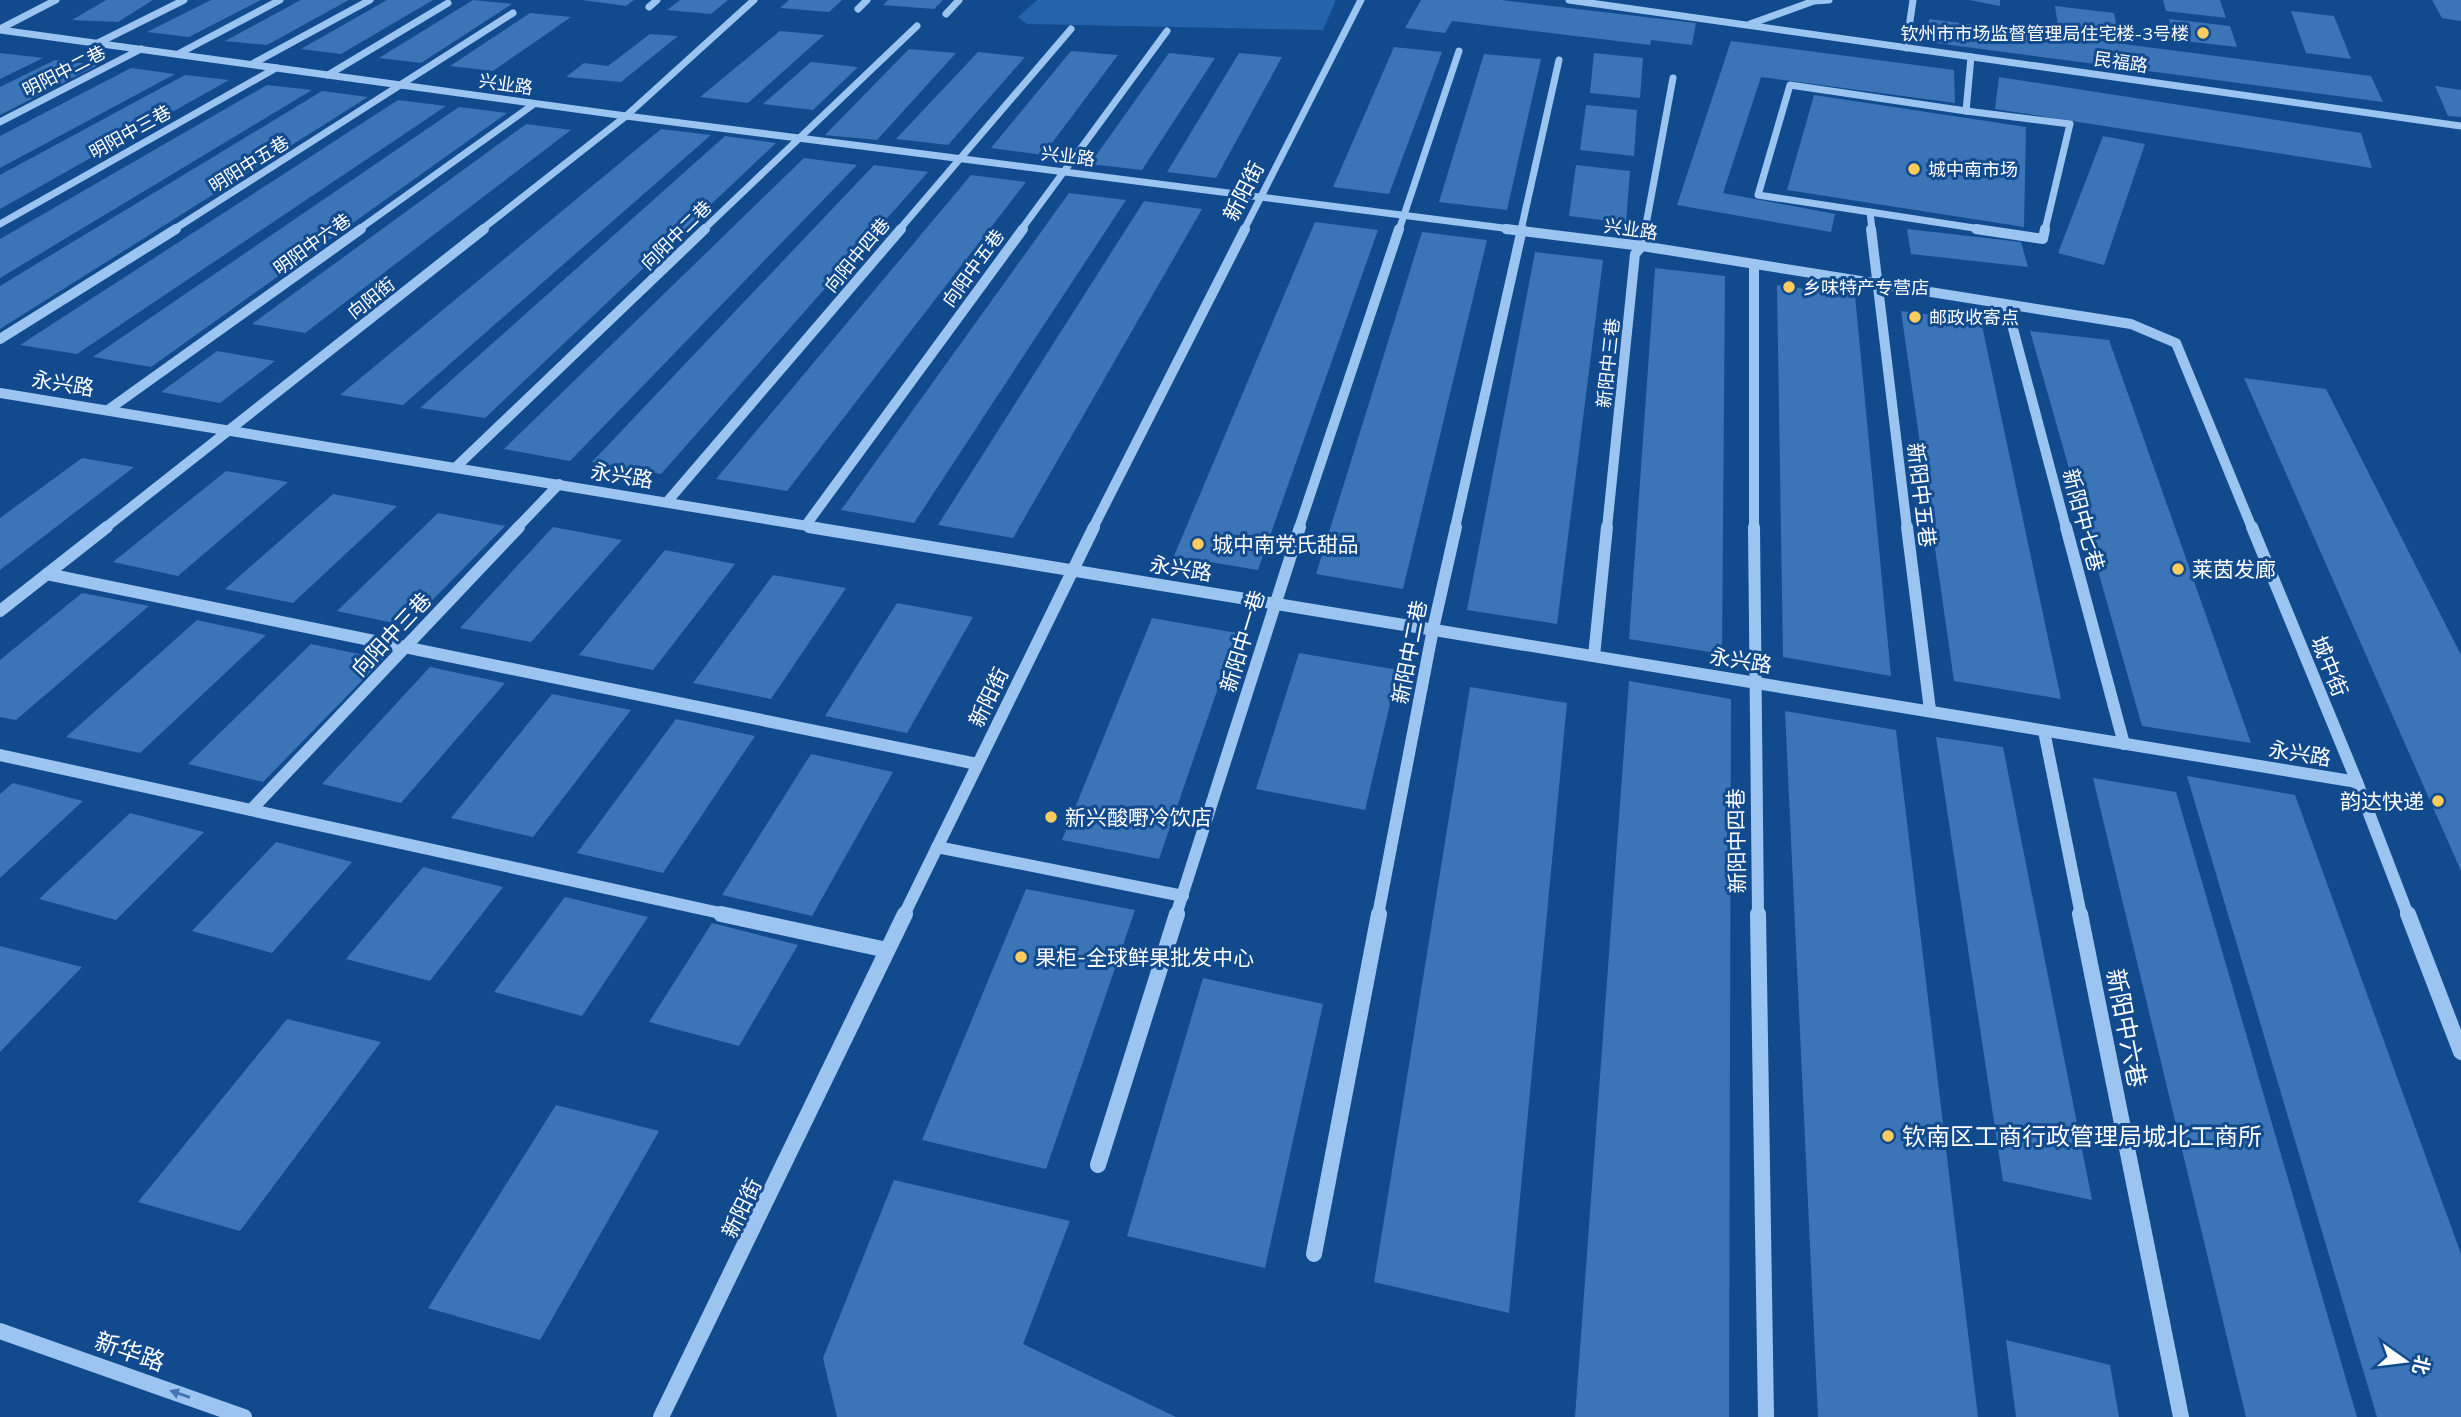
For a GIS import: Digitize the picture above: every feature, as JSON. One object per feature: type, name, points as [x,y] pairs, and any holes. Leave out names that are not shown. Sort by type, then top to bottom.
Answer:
[{"type":"street","points":[[0,29],[56,0]]},
{"type":"street","points":[[97,43],[166,0]]},
{"type":"street","points":[[97,43],[184,0]]},
{"type":"street","points":[[178,54],[280,0]]},
{"type":"street","points":[[252,65],[370,0]]},
{"type":"street","points":[[649,7],[657,0]]},
{"type":"street","name":"向阳街","points":[[0,611],[626,116],[754,0]]},
{"type":"street","points":[[858,9],[867,0]]},
{"type":"street","points":[[946,14],[959,0]]},
{"type":"street","name":"新阳街","points":[[661,1417],[1072,569],[1361,0]]},
{"type":"street","name":"民福路","points":[[1569,0],[2461,126]]},
{"type":"street","points":[[1747,25],[1814,1],[1829,0]]},
{"type":"street","points":[[1906,48],[1913,0]]},
{"type":"street","points":[[328,75],[448,3]]},
{"type":"street","name":"明阳中五巷","points":[[0,339],[404,85],[513,13]]},
{"type":"street","name":"向阳中二巷","points":[[456,467],[917,26]]},
{"type":"street","name":"兴业路","points":[[0,29],[626,116],[1642,246],[2131,324]]},
{"type":"street","name":"向阳中四巷","points":[[667,502],[1071,29]]},
{"type":"street","name":"向阳中五巷","points":[[806,525],[1167,30]]},
{"type":"street","name":"明阳中二巷","points":[[0,121],[141,49]]},
{"type":"street","name":"新阳中一巷","points":[[1098,1165],[1274,603],[1459,51]]},
{"type":"street","points":[[1966,111],[1971,57]]},
{"type":"street","name":"新阳中二巷","points":[[1314,1255],[1433,629],[1559,60]]},
{"type":"street","name":"明阳中三巷","points":[[0,224],[276,68]]},
{"type":"street","name":"新阳中三巷","points":[[1594,656],[1635,254],[1642,246],[1672,78]]},
{"type":"street","points":[[1790,85],[2070,124],[2043,239],[1870,212],[1758,195],[1790,85]]},
{"type":"street","name":"明阳中六巷","points":[[108,410],[534,103]]},
{"type":"street","name":"新阳中五巷","points":[[1870,212],[1876,284],[1930,710]]},
{"type":"street","name":"新阳中四巷","points":[[1754,264],[1754,682],[1766,1417]]},
{"type":"street","name":"新阳中七巷","points":[[2007,306],[2124,744]]},
{"type":"street","name":"城中街","points":[[2131,324],[2176,343],[2357,782],[2461,1052]]},
{"type":"street","name":"永兴路","points":[[0,393],[2357,782]]},
{"type":"street","name":"向阳中三巷","points":[[251,810],[559,484]]},
{"type":"street","points":[[47,574],[977,764]]},
{"type":"street","name":"新阳中六巷","points":[[2044,731],[2182,1417]]},
{"type":"street","points":[[0,755],[887,950]]},
{"type":"street","points":[[937,847],[1183,896]]},
{"type":"street","name":"新华路","points":[[0,1331],[244,1417]]},
{"type":"shaded area","points":[[1037,0],[1336,0],[1323,30],[1027,24],[1018,17]]},
{"type":"building","points":[[106,0],[153,0],[118,22],[72,20]]},
{"type":"building","points":[[211,0],[261,0],[189,37],[147,32]]},
{"type":"building","points":[[301,0],[349,0],[267,45],[225,41]]},
{"type":"building","points":[[387,0],[433,0],[341,54],[301,49]]},
{"type":"building","points":[[473,0],[512,4],[421,63],[379,58]]},
{"type":"building","points":[[582,0],[634,0],[626,6]]},
{"type":"building","points":[[680,0],[728,0],[711,14],[667,10]]},
{"type":"building","points":[[789,0],[842,0],[829,12],[780,8]]},
{"type":"building","points":[[888,0],[943,0],[934,9],[883,5]]},
{"type":"building","points":[[1421,0],[1501,0],[1696,23],[1692,45],[1651,40],[1650,45],[1452,21],[1445,33],[1405,28]]},
{"type":"building","points":[[1969,0],[2000,0],[2000,6]]},
{"type":"building","points":[[2163,0],[2220,0],[2226,18],[2166,11]]},
{"type":"building","points":[[2432,0],[2461,0],[2461,21],[2442,18]]},
{"type":"building","points":[[2055,6],[2114,13],[2118,33],[2058,26]]},
{"type":"building","points":[[2291,11],[2334,16],[2351,59],[2306,53]]},
{"type":"building","points":[[530,13],[571,17],[493,71],[450,66]]},
{"type":"building","points":[[1929,19],[2371,76],[2383,102],[1928,42]]},
{"type":"building","name":"钦州市市场监督管理局住宅楼-3号楼","points":[[2169,19],[2230,26],[2237,47],[2175,40]]},
{"type":"building","points":[[780,31],[824,35],[748,103],[700,97]]},
{"type":"building","points":[[650,34],[678,36],[621,82],[566,77],[584,63],[608,66]]},
{"type":"building","points":[[1731,41],[1954,70],[1955,103],[1761,77],[1723,193],[1835,214],[1831,232],[1677,205]]},
{"type":"building","points":[[1394,47],[1442,52],[1389,194],[1333,187]]},
{"type":"building","points":[[909,49],[956,53],[877,140],[825,135]]},
{"type":"building","points":[[1071,51],[1118,55],[1043,155],[991,148]]},
{"type":"building","points":[[978,52],[1025,57],[948,145],[896,139]]},
{"type":"building","points":[[0,53],[43,58],[0,79]]},
{"type":"building","points":[[1169,53],[1215,58],[1142,170],[1090,164]]},
{"type":"building","points":[[1239,53],[1282,57],[1216,178],[1167,172]]},
{"type":"building","points":[[1594,53],[1643,58],[1640,98],[1590,93]]},
{"type":"building","points":[[1484,54],[1541,59],[1507,210],[1439,202]]},
{"type":"building","points":[[55,60],[98,65],[0,115],[0,87]]},
{"type":"building","points":[[811,62],[858,67],[813,110],[763,104]]},
{"type":"building","points":[[131,68],[175,74],[0,168],[0,136]]},
{"type":"building","points":[[185,75],[229,80],[0,209],[0,175]]},
{"type":"building","points":[[1999,77],[2361,133],[2372,168],[1995,109]]},
{"type":"building","points":[[267,85],[312,90],[0,278],[0,239]]},
{"type":"building","points":[[2435,86],[2461,90],[2461,117],[2448,116]]},
{"type":"building","points":[[322,91],[368,97],[0,329],[0,286]]},
{"type":"building","points":[[1814,95],[2026,127],[2024,227],[1787,190]]},
{"type":"building","points":[[398,100],[446,106],[77,354],[20,345]]},
{"type":"building","points":[[1586,105],[1637,110],[1634,156],[1580,150]]},
{"type":"building","points":[[459,107],[507,113],[151,367],[93,357]]},
{"type":"building","points":[[526,124],[571,130],[305,333],[252,324]]},
{"type":"building","points":[[661,129],[711,135],[403,405],[340,395]]},
{"type":"building","points":[[725,136],[776,143],[485,418],[420,408]]},
{"type":"building","points":[[2103,136],[2145,144],[2104,265],[2058,253]]},
{"type":"building","points":[[804,158],[857,165],[570,461],[504,449]]},
{"type":"building","points":[[874,165],[928,172],[661,474],[592,462]]},
{"type":"building","points":[[1576,165],[1630,171],[1626,223],[1569,216]]},
{"type":"building","points":[[971,175],[1026,182],[787,491],[716,479]]},
{"type":"building","points":[[1069,193],[1126,200],[914,523],[841,510]]},
{"type":"building","points":[[1144,201],[1202,209],[1013,538],[938,525]]},
{"type":"building","points":[[1315,222],[1378,230],[1258,570],[1174,556]]},
{"type":"building","points":[[1907,229],[2021,242],[2028,267],[1911,254]]},
{"type":"building","points":[[1422,232],[1487,240],[1403,589],[1316,574]]},
{"type":"building","points":[[1535,252],[1603,260],[1557,624],[1467,610]]},
{"type":"building","points":[[1655,268],[1725,276],[1722,654],[1629,639]]},
{"type":"building","points":[[1777,285],[1855,295],[1891,676],[1783,657]]},
{"type":"building","points":[[1901,311],[1981,321],[2061,699],[1954,681]]},
{"type":"building","points":[[2030,331],[2109,340],[2251,743],[2142,726]]},
{"type":"building","points":[[217,351],[275,361],[220,403],[161,392]]},
{"type":"building","points":[[2244,378],[2326,389],[2461,655],[2461,871]]},
{"type":"building","points":[[82,458],[134,467],[0,570],[0,518]]},
{"type":"building","points":[[226,471],[288,482],[178,576],[113,562]]},
{"type":"building","points":[[333,494],[397,506],[293,603],[225,589]]},
{"type":"building","points":[[438,513],[505,526],[407,626],[337,611]]},
{"type":"building","points":[[553,527],[622,540],[531,642],[460,628]]},
{"type":"building","points":[[665,550],[735,564],[653,670],[579,655]]},
{"type":"building","points":[[773,575],[846,588],[771,699],[693,683]]},
{"type":"building","points":[[82,593],[149,606],[16,720],[0,717],[0,660]]},
{"type":"building","points":[[897,603],[973,617],[907,733],[825,716]]},
{"type":"building","points":[[1152,618],[1237,633],[1159,859],[1062,840]]},
{"type":"building","points":[[197,620],[266,635],[140,753],[66,737]]},
{"type":"building","points":[[311,644],[383,659],[263,782],[188,764]]},
{"type":"building","points":[[1299,653],[1398,670],[1365,810],[1256,789]]},
{"type":"building","points":[[430,667],[505,683],[401,803],[322,784]]},
{"type":"building","points":[[1629,681],[1731,699],[1729,1417],[1575,1417]]},
{"type":"building","points":[[1470,687],[1567,703],[1509,1313],[1374,1282]]},
{"type":"building","points":[[552,694],[631,710],[533,837],[451,818]]},
{"type":"building","points":[[1785,711],[1896,730],[1978,1417],[1818,1417]]},
{"type":"building","points":[[676,719],[755,736],[663,873],[577,853]]},
{"type":"building","points":[[1936,737],[2003,747],[2092,1200],[2003,1181]]},
{"type":"building","points":[[811,754],[893,772],[812,916],[722,895]]},
{"type":"building","points":[[2187,776],[2295,795],[2461,1254],[2461,1417],[2377,1417]]},
{"type":"building","points":[[2093,778],[2176,792],[2357,1417],[2246,1417]]},
{"type":"building","points":[[13,783],[83,801],[0,878],[0,794]]},
{"type":"building","points":[[130,813],[204,832],[116,920],[39,899]]},
{"type":"building","points":[[276,842],[352,862],[272,953],[192,931]]},
{"type":"building","points":[[423,867],[503,887],[430,981],[346,959]]},
{"type":"building","points":[[1026,889],[1135,910],[1046,1169],[922,1140]]},
{"type":"building","points":[[565,897],[648,917],[582,1016],[494,992]]},
{"type":"building","points":[[712,923],[798,945],[739,1046],[649,1022]]},
{"type":"building","points":[[0,946],[82,967],[0,1052]]},
{"type":"building","points":[[1203,978],[1323,1004],[1265,1268],[1127,1236]]},
{"type":"building","points":[[287,1019],[381,1042],[240,1231],[138,1202]]},
{"type":"building","points":[[556,1105],[659,1131],[540,1340],[428,1308]]},
{"type":"building","points":[[894,1180],[1070,1221],[1023,1344],[1176,1417],[837,1417],[823,1358]]},
{"type":"building","points":[[2006,1340],[2110,1365],[2119,1417],[2016,1417]]},
{"type":"place","name":"钦州市市场监督管理局住宅楼-3号楼","points":[[2203,33]]},
{"type":"place","name":"城中南市场","points":[[1914,169]]},
{"type":"place","name":"乡味特产专营店","points":[[1789,287]]},
{"type":"place","name":"邮政收寄点","points":[[1915,317]]},
{"type":"place","name":"城中南党氏甜品","points":[[1198,544]]},
{"type":"place","name":"莱茵发廊","points":[[2178,569]]},
{"type":"place","name":"韵达快递","points":[[2438,801]]},
{"type":"place","name":"新兴酸嘢冷饮店","points":[[1051,817]]},
{"type":"place","name":"果柜-全球鲜果批发中心","points":[[1021,957]]},
{"type":"place","name":"钦南区工商行政管理局城北工商所","points":[[1888,1136]]}]
